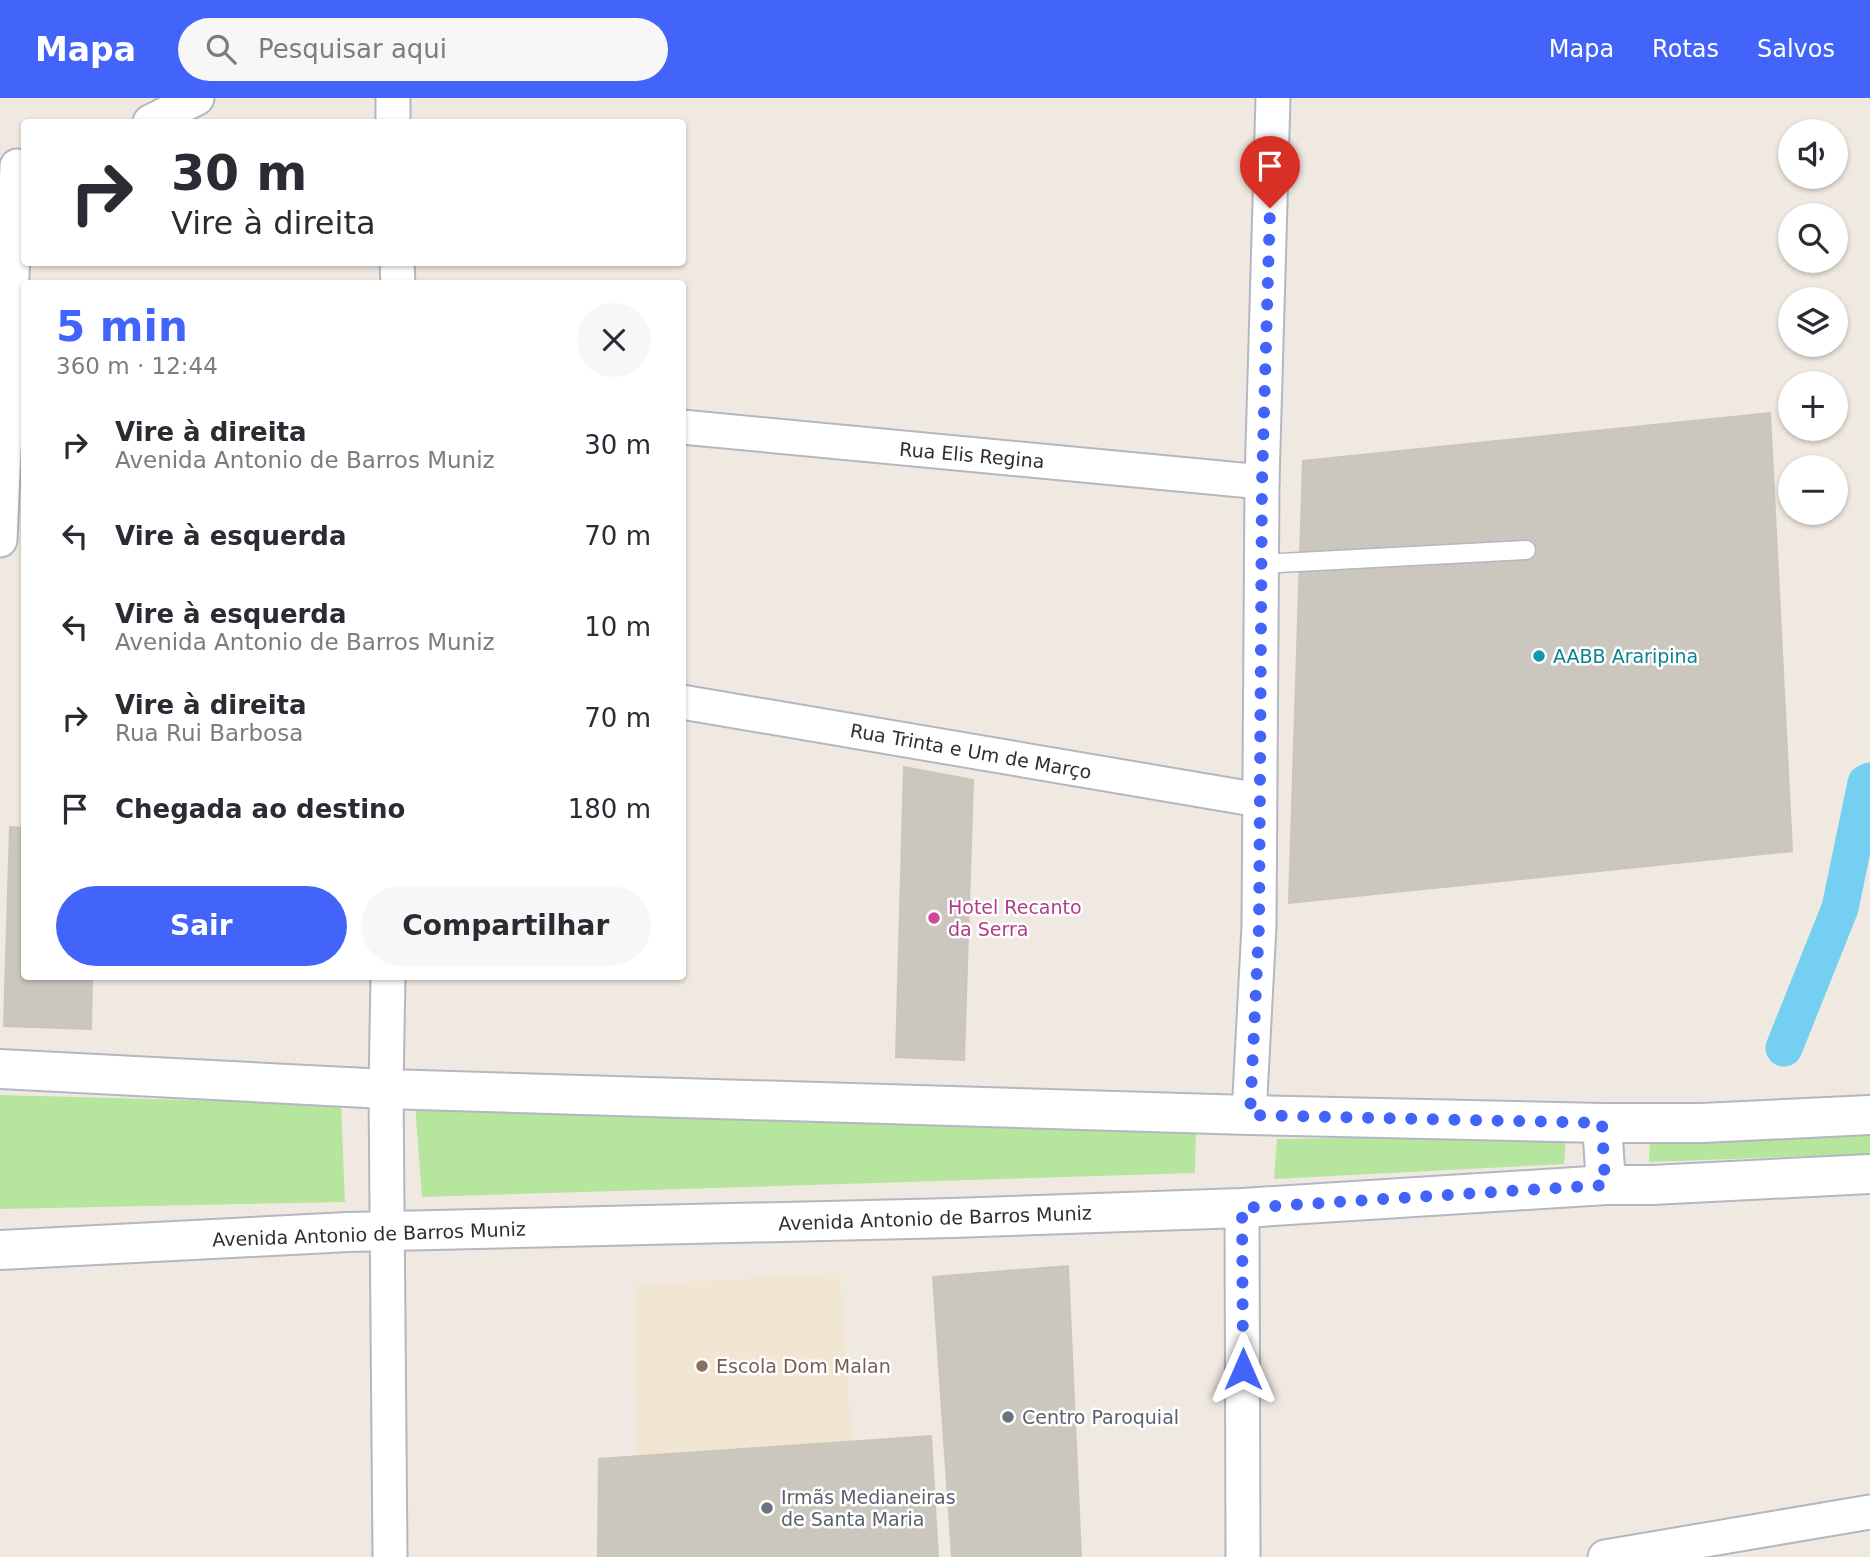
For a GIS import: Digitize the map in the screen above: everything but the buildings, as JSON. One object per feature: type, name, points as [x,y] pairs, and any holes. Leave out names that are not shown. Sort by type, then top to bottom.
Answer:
[{"type":"main road","points":[[0,1069],[386,1089],[1250,1115],[1602,1123],[1702,1123],[1870,1115]]},
{"type":"main road","points":[[1602,1123],[1605,1185]]},
{"type":"main road","name":"Avenida Antonio de Barros Muniz","points":[[0,1250],[387,1231],[952,1218],[1242,1208],[1605,1185],[1870,1174]]},
{"type":"street","points":[[156,119],[197,98]]},
{"type":"street","points":[[393,98],[393,119]]},
{"type":"street","points":[[1250,1115],[1259,926],[1262,482],[1273,98]]},
{"type":"street","points":[[0,540],[14,167]]},
{"type":"street","name":"Rua Elis Regina","points":[[686,427],[1262,482]]},
{"type":"street","name":"Rua Trinta e Um de Março","points":[[686,703],[1259,800]]},
{"type":"street","points":[[388,980],[386,1089],[390,1557]]},
{"type":"street","points":[[1242,1208],[1243,1557]]},
{"type":"street","points":[[1605,1557],[1870,1512]]},
{"type":"lane","points":[[1261,564],[1526,550]]},
{"type":"shaded area","points":[[840,1273],[852,1442],[638,1457],[636,1285]]},
{"type":"green space","points":[[0,1095],[341,1104],[345,1202],[0,1209]]},
{"type":"green space","points":[[415,1104],[1196,1127],[1195,1173],[422,1197]]},
{"type":"green space","points":[[1870,1128],[1870,1154],[1649,1162],[1650,1140]]},
{"type":"green space","points":[[1566,1135],[1564,1164],[1274,1179],[1277,1139]]},
{"type":"waterway","points":[[1784,1048],[1840,908],[1866,783],[1870,781]]},
{"type":"place","name":"AABB Araripina","points":[[1539,656]]},
{"type":"place","name":"Hotel Recanto da Serra","points":[[934,918]]},
{"type":"place","name":"Escola Dom Malan","points":[[702,1366]]},
{"type":"place","name":"Centro Paroquial","points":[[1008,1417]]},
{"type":"place","name":"Irmãs Medianeiras de Santa Maria","points":[[767,1508]]},
{"type":"route","points":[[1243,1369],[1242,1208],[1605,1185],[1602,1123],[1250,1115],[1259,926],[1262,482],[1270,208]]}]
